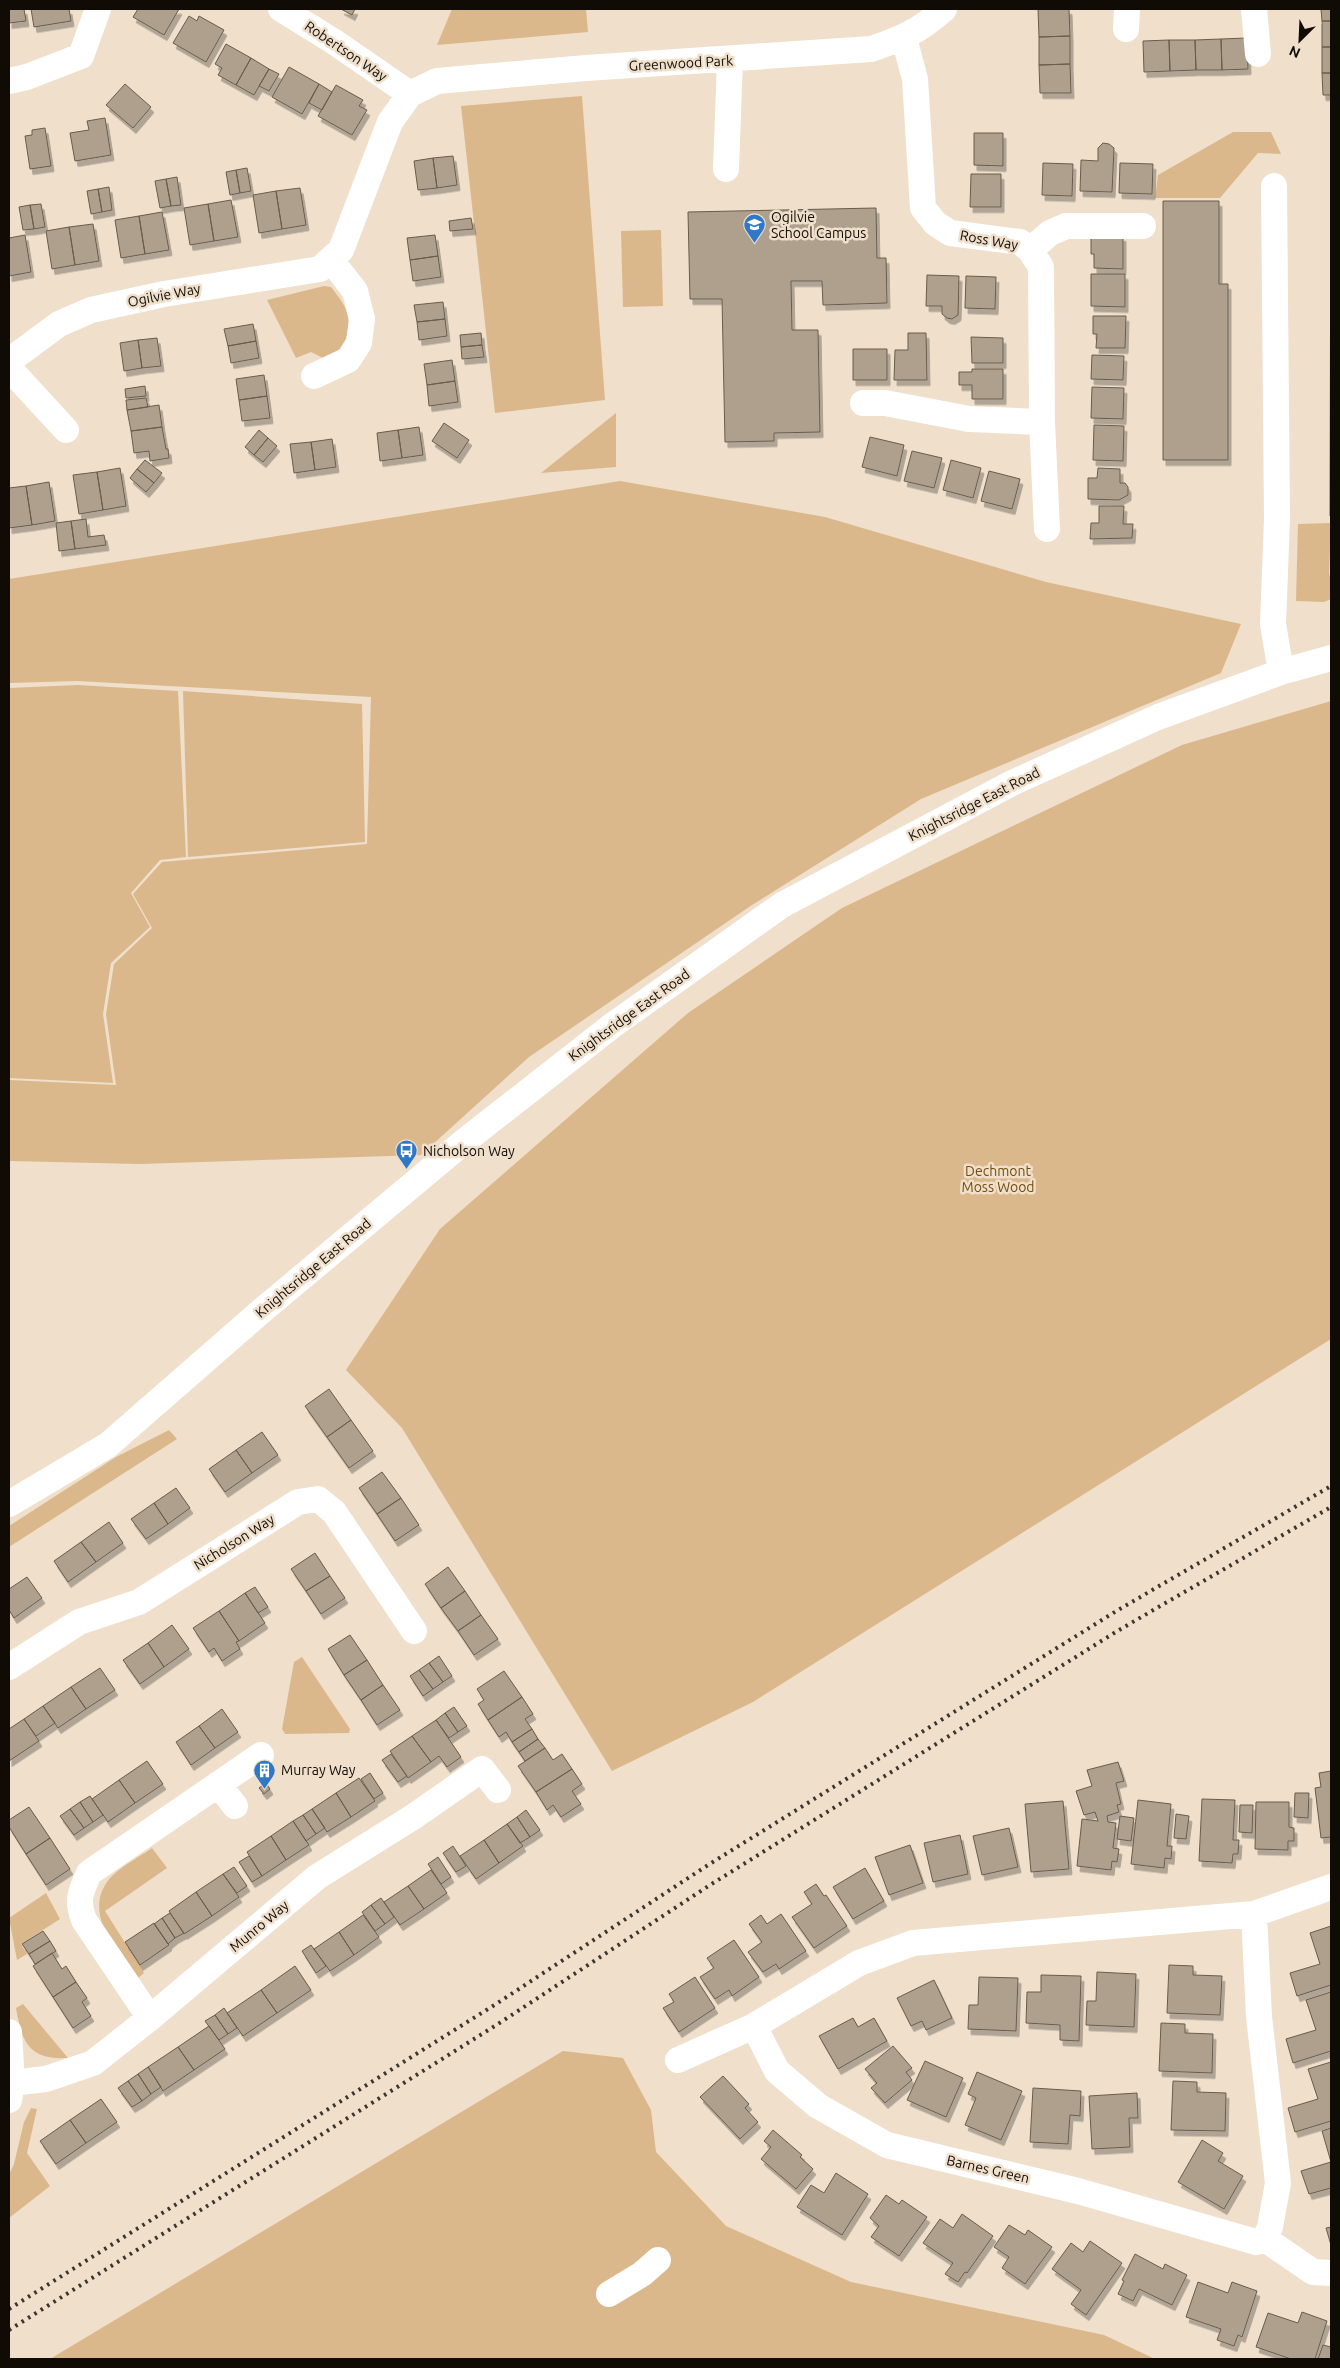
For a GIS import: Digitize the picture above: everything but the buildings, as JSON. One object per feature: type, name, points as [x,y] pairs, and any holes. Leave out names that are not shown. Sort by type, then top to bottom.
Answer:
[{"type":"street","points":[[9,82],[27,78],[81,56],[98,9]]},
{"type":"street","name":"Robertson Way","points":[[281,9],[333,41],[410,94]]},
{"type":"street","name":"Greenwood Park","points":[[410,94],[436,81],[586,68],[730,60],[871,49],[904,38],[928,24],[944,9]]},
{"type":"street","points":[[1254,9],[1258,54]]},
{"type":"street","name":"Ross Way","points":[[904,38],[916,79],[924,208],[935,223],[950,233],[1020,242],[1030,250],[1041,267],[1042,422],[1046,528]]},
{"type":"street","points":[[726,169],[730,60]]},
{"type":"street","name":"Ogilvie Way","points":[[9,361],[59,324],[91,310],[164,294],[320,269],[342,250],[390,122],[410,94]]},
{"type":"street","points":[[1274,186],[1277,519],[1273,624],[1282,672]]},
{"type":"street","points":[[1030,250],[1050,234],[1066,226],[1143,226]]},
{"type":"street","points":[[314,376],[348,360],[359,343],[362,319],[355,290],[331,260]]},
{"type":"street","points":[[9,368],[66,430]]},
{"type":"street","points":[[863,403],[885,403],[969,419],[1042,422]]},
{"type":"street","name":"Knightsridge East Road","points":[[9,1504],[108,1445],[265,1308],[466,1140],[613,1025],[782,905],[1012,783],[1158,717],[1282,672],[1331,658]]},
{"type":"street","name":"Nicholson Way","points":[[9,1667],[79,1622],[139,1602],[298,1502],[318,1499],[334,1512],[414,1631]]},
{"type":"street","points":[[150,2018],[84,1920],[79,1906],[80,1893],[89,1873],[261,1755]]},
{"type":"street","name":"Munro Way","points":[[10,2092],[93,2063],[150,2018],[317,1877],[413,1817],[482,1769],[498,1790]]},
{"type":"street","points":[[218,1784],[235,1806]]},
{"type":"street","points":[[678,2060],[754,2026],[859,1963],[913,1943],[1254,1914],[1331,1887]]},
{"type":"street","points":[[1254,1914],[1259,2018],[1278,2183],[1270,2227],[1265,2239],[1322,2272]]},
{"type":"street","name":"Barnes Green","points":[[754,2026],[777,2071],[818,2106],[887,2145],[1078,2191],[1256,2242],[1265,2239]]},
{"type":"street","points":[[9,2032],[10,2092]]},
{"type":"street","points":[[609,2294],[650,2275]]},
{"type":"green space","points":[[452,9],[586,9],[588,32],[437,45]]},
{"type":"green space","points":[[582,96],[605,400],[495,413],[461,106]]},
{"type":"green space","points":[[1233,132],[1271,132],[1281,154],[1258,153],[1220,198],[1155,198],[1158,175]]},
{"type":"green space","points":[[661,230],[663,306],[623,307],[621,231]]},
{"type":"green space","points":[[324,286],[331,287],[346,309],[349,322],[343,348],[323,358],[311,352],[296,358],[267,300]]},
{"type":"green space","points":[[616,413],[616,467],[541,473]]},
{"type":"green space","points":[[620,481],[825,517],[1046,582],[1241,624],[1221,673],[921,799],[749,907],[529,1057],[421,1155],[140,1164],[9,1161],[9,1080],[116,1085],[106,1014],[114,964],[152,928],[133,894],[162,862],[367,844],[371,697],[77,681],[9,683],[9,579]]},
{"type":"green space","points":[[1331,523],[1329,573],[1331,599],[1324,602],[1296,601],[1298,524]]},
{"type":"green space","points":[[78,685],[178,691],[186,857],[160,860],[131,893],[150,927],[111,963],[103,1014],[113,1083],[9,1078],[9,688]]},
{"type":"green space","points":[[183,691],[362,704],[365,842],[188,857]]},
{"type":"green space","name":"Dechmont Moss Wood","points":[[1331,701],[1331,1339],[753,1702],[612,1771],[402,1428],[346,1370],[440,1229],[688,1013],[842,908],[1182,745]]},
{"type":"green space","points":[[169,1430],[177,1439],[9,1547],[9,1526],[116,1457]]},
{"type":"green space","points":[[302,1657],[350,1729],[349,1733],[285,1734],[282,1729],[294,1662]]},
{"type":"green space","points":[[152,1848],[167,1868],[105,1911],[144,1973],[137,1979],[120,1956],[105,1930],[100,1917],[99,1904],[102,1890],[111,1877],[125,1865]]},
{"type":"green space","points":[[46,1893],[60,1919],[21,1944],[27,1954],[17,1960],[9,1918]]},
{"type":"green space","points":[[23,2004],[68,2058],[44,2056],[30,2047],[21,2031],[16,2008]]},
{"type":"green space","points":[[563,2051],[623,2058],[651,2110],[656,2152],[726,2226],[851,2282],[1104,2335],[1155,2359],[50,2359]]},
{"type":"green space","points":[[31,2108],[37,2109],[27,2153],[50,2186],[9,2218],[9,2175],[14,2164],[24,2122]]},
{"type":"railway","points":[[9,2309],[496,2004],[708,1865],[1118,1610],[1331,1486]]},
{"type":"railway","points":[[9,2330],[498,2024],[710,1885],[1119,1630],[1331,1507]]},
{"type":"place","name":"Ogilvie School Campus","points":[[755,244]]},
{"type":"place","name":"Nicholson Way","points":[[407,1170]]},
{"type":"place","name":"Murray Way","points":[[265,1789]]}]
